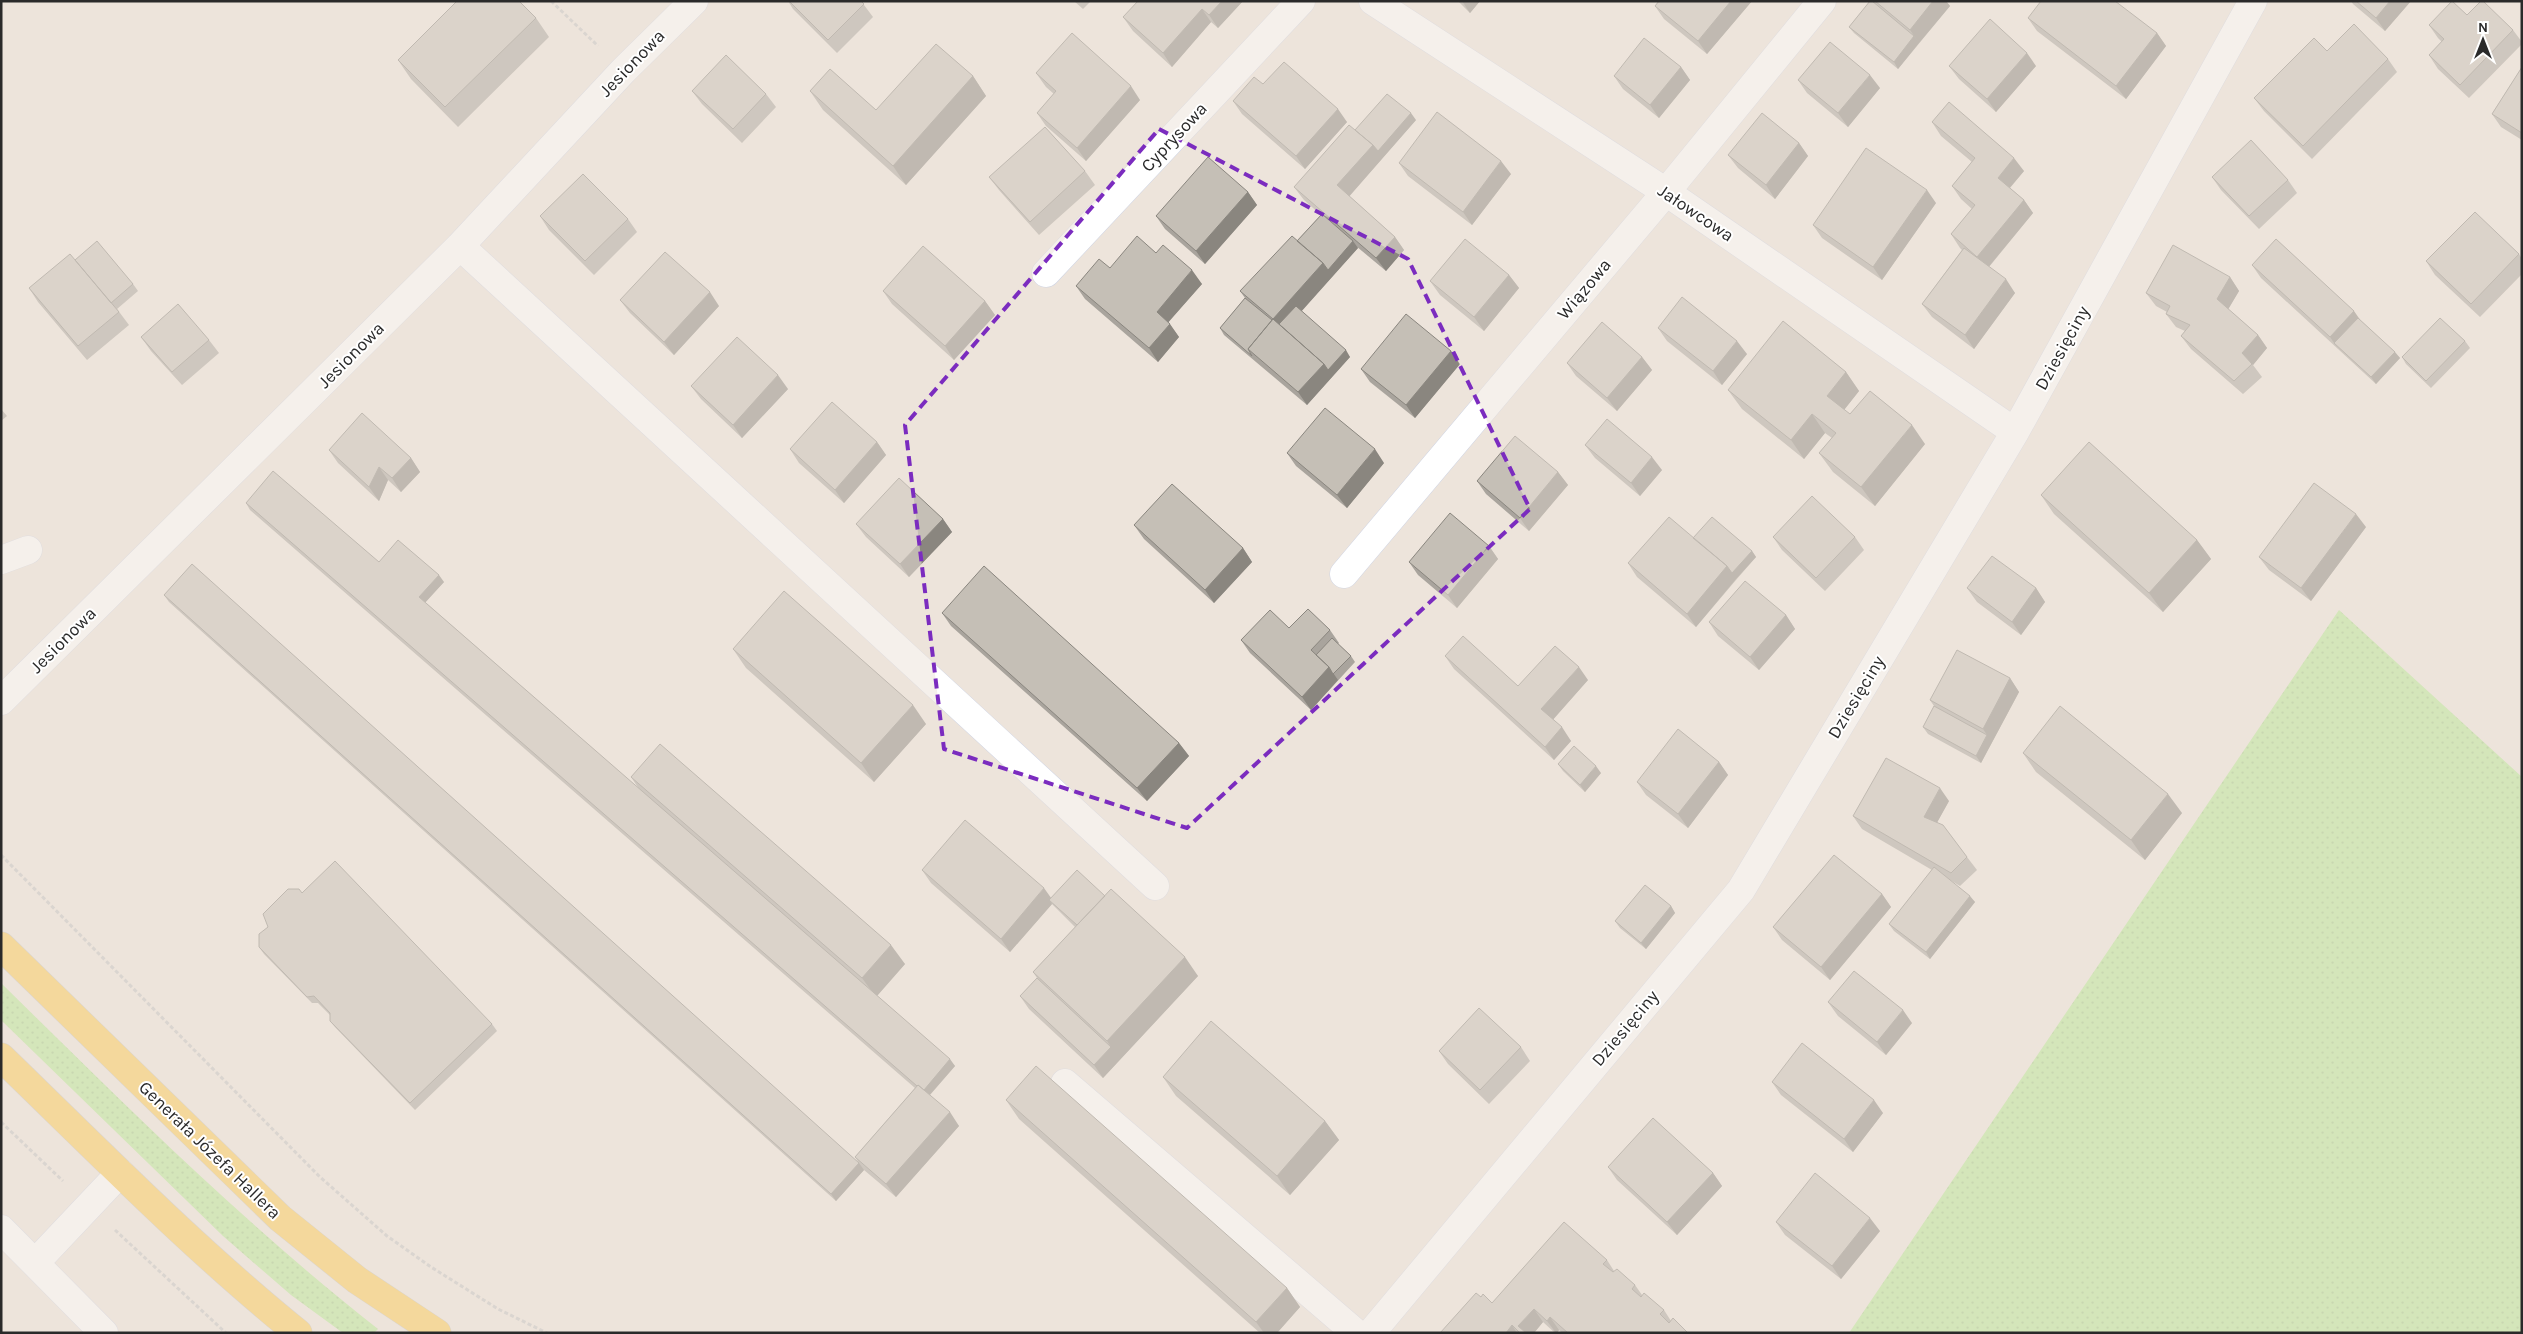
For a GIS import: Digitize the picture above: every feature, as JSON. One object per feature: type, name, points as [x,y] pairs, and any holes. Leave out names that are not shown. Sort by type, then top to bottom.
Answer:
[{"type":"main road","name":"Generała Józefa Hallera","points":[[1,946],[280,1218],[357,1280],[409,1326],[437,1333]]},
{"type":"main road","points":[[1,1057],[120,1173],[259,1302],[298,1333]]},
{"type":"street","name":"Jesionowa","points":[[1,701],[460,246],[624,71],[694,1]]},
{"type":"street","name":"Cyprysowa","points":[[1046,272],[1301,1]]},
{"type":"street","name":"Jałowcowa","points":[[1373,1],[1666,192],[2015,432]]},
{"type":"street","name":"Wiązowa","points":[[1344,574],[1666,192],[1822,1]]},
{"type":"street","name":"Dziesięciny","points":[[1371,1333],[1741,890],[2015,432],[2253,1]]},
{"type":"street","points":[[460,246],[1154,886]]},
{"type":"street","points":[[1,560],[28,550]]},
{"type":"street","points":[[1065,1083],[1356,1333]]},
{"type":"street","points":[[35,1262],[120,1173]]},
{"type":"street","points":[[1,1229],[104,1333]]},
{"type":"path","points":[[551,1],[624,71]]},
{"type":"path","points":[[1,855],[320,1177],[374,1225],[431,1267],[498,1309],[547,1333]]},
{"type":"highlighted area","points":[[1159,129],[1408,259],[1530,509],[1187,828],[944,749],[905,425]]},
{"type":"green space","points":[[2339,610],[2522,777],[2522,1333],[1849,1333]]},
{"type":"green space","points":[[1,983],[185,1162],[280,1248],[378,1329],[374,1333],[343,1333],[291,1295],[223,1236],[1,1020]]},
{"type":"building","points":[[457,1],[519,1],[536,18],[445,107],[398,60]]},
{"type":"building","points":[[789,1],[861,1],[864,4],[828,40]]},
{"type":"building","points":[[1138,1],[1222,1],[1209,15],[1202,9],[1163,53],[1123,17]]},
{"type":"building","points":[[1659,1],[1731,1],[1698,41],[1655,6]]},
{"type":"building","points":[[1870,1],[1914,36],[1894,62],[1849,27]]},
{"type":"building","points":[[1875,1],[1933,1],[1910,30]]},
{"type":"building","points":[[2041,1],[2115,1],[2157,33],[2116,86],[2028,18]]},
{"type":"building","points":[[2356,1],[2390,1],[2376,18]]},
{"type":"building","points":[[2452,1],[2467,15],[2483,1],[2513,30],[2460,85],[2429,55],[2444,39],[2429,25]]},
{"type":"building","points":[[1990,19],[2027,53],[1987,99],[1949,66]]},
{"type":"building","points":[[2354,24],[2388,59],[2303,146],[2254,98],[2314,38],[2327,51]]},
{"type":"building","points":[[1072,33],[1131,86],[1077,148],[1037,113],[1056,91],[1036,73]]},
{"type":"building","points":[[1644,38],[1681,67],[1650,105],[1614,76]]},
{"type":"building","points":[[1830,42],[1870,75],[1838,113],[1798,80]]},
{"type":"building","points":[[936,44],[973,76],[893,166],[810,91],[830,69],[876,110]]},
{"type":"building","points":[[726,55],[766,94],[733,129],[692,91]]},
{"type":"building","points":[[1284,62],[1338,109],[1296,156],[1233,101],[1254,77],[1263,84]]},
{"type":"building","points":[[2522,67],[2522,133],[2492,114]]},
{"type":"building","points":[[1387,94],[1411,113],[1378,151],[1355,130]]},
{"type":"building","points":[[1949,102],[2014,158],[1998,178],[2024,200],[1977,257],[1951,234],[1975,205],[1952,186],[1975,158],[1932,122]]},
{"type":"building","points":[[1437,112],[1501,161],[1463,212],[1399,163]]},
{"type":"building","points":[[1762,113],[1799,143],[1766,185],[1728,155]]},
{"type":"building","points":[[1349,125],[1373,145],[1337,185],[1395,237],[1376,258],[1294,187]]},
{"type":"building","points":[[1045,127],[1085,171],[1030,222],[989,177]]},
{"type":"building","points":[[2251,140],[2288,180],[2249,216],[2212,177]]},
{"type":"building","points":[[1866,148],[1927,190],[1873,267],[1813,225]]},
{"type":"building","points":[[1208,157],[1248,192],[1196,251],[1156,216]]},
{"type":"building","points":[[583,174],[628,219],[585,261],[540,216]]},
{"type":"building","points":[[2475,212],[2519,254],[2471,304],[2426,261]]},
{"type":"building","points":[[1322,214],[1353,241],[1328,270],[1323,263],[1297,241]]},
{"type":"building","points":[[1137,236],[1156,253],[1163,245],[1192,270],[1157,312],[1170,324],[1149,348],[1076,286],[1099,259],[1110,268]]},
{"type":"building","points":[[1292,236],[1323,263],[1273,319],[1240,291]]},
{"type":"building","points":[[1465,239],[1509,275],[1474,317],[1430,281]]},
{"type":"building","points":[[2276,239],[2354,311],[2330,337],[2252,265]]},
{"type":"building","points":[[97,241],[133,284],[111,303],[75,260]]},
{"type":"building","points":[[2173,245],[2230,277],[2217,299],[2258,335],[2242,353],[2252,364],[2234,381],[2181,336],[2190,325],[2166,314],[2170,306],[2146,293]]},
{"type":"building","points":[[923,246],[985,301],[945,346],[883,291]]},
{"type":"building","points":[[1964,248],[2006,279],[1965,335],[1922,304]]},
{"type":"building","points":[[665,252],[710,292],[664,342],[620,300]]},
{"type":"building","points":[[70,254],[119,312],[78,346],[29,288]]},
{"type":"building","points":[[1682,297],[1737,341],[1713,371],[1658,328]]},
{"type":"building","points":[[1245,298],[1272,320],[1248,349],[1252,356],[1220,328]]},
{"type":"building","points":[[178,304],[209,340],[172,372],[141,337]]},
{"type":"building","points":[[1296,306],[1346,350],[1328,370],[1324,364],[1279,324]]},
{"type":"building","points":[[1406,314],[1451,351],[1406,405],[1361,369]]},
{"type":"building","points":[[2358,318],[2395,352],[2371,377],[2334,343]]},
{"type":"building","points":[[2440,318],[2465,341],[2426,381],[2402,357]]},
{"type":"building","points":[[1273,319],[1324,364],[1298,392],[1248,349]]},
{"type":"building","points":[[1783,321],[1846,372],[1827,396],[1850,414],[1870,391],[1912,425],[1861,487],[1819,453],[1836,433],[1812,414],[1791,440],[1728,390]]},
{"type":"building","points":[[1602,322],[1642,357],[1607,398],[1567,363]]},
{"type":"building","points":[[737,337],[778,375],[733,425],[691,386]]},
{"type":"building","points":[[832,402],[877,442],[835,490],[790,449]]},
{"type":"building","points":[[1325,408],[1375,449],[1337,495],[1287,453]]},
{"type":"building","points":[[362,413],[411,458],[392,478],[379,467],[369,487],[329,450]]},
{"type":"building","points":[[1607,419],[1652,457],[1631,483],[1585,445]]},
{"type":"building","points":[[1515,436],[1558,472],[1520,518],[1477,481]]},
{"type":"building","points":[[2089,442],[2197,540],[2149,593],[2041,495]]},
{"type":"building","points":[[273,471],[379,562],[398,540],[439,575],[419,597],[950,1059],[924,1090],[917,1086],[246,503]]},
{"type":"building","points":[[899,478],[943,519],[900,564],[856,524]]},
{"type":"building","points":[[2314,483],[2356,514],[2301,588],[2259,557]]},
{"type":"building","points":[[1172,484],[1243,548],[1205,590],[1134,525]]},
{"type":"building","points":[[1812,496],[1855,537],[1816,578],[1773,537]]},
{"type":"building","points":[[1450,513],[1489,546],[1448,595],[1409,562]]},
{"type":"building","points":[[1669,517],[1727,566],[1687,614],[1628,563]]},
{"type":"building","points":[[1712,517],[1752,551],[1732,573],[1727,566],[1693,538]]},
{"type":"building","points":[[1992,556],[2036,588],[2012,622],[1967,588]]},
{"type":"building","points":[[192,564],[859,1163],[831,1194],[164,595]]},
{"type":"building","points":[[984,566],[1179,743],[1137,788],[942,613]]},
{"type":"building","points":[[1745,581],[1786,615],[1750,657],[1709,622]]},
{"type":"building","points":[[784,591],[913,705],[861,763],[733,649]]},
{"type":"building","points":[[1308,609],[1330,630],[1311,650],[1329,667],[1302,697],[1241,640],[1270,610],[1289,628]]},
{"type":"building","points":[[1463,636],[1518,686],[1555,646],[1579,667],[1541,709],[1562,727],[1545,747],[1445,656]]},
{"type":"building","points":[[1332,638],[1351,656],[1333,674],[1329,667],[1316,655]]},
{"type":"building","points":[[1957,650],[2010,678],[1983,729],[1930,700]]},
{"type":"building","points":[[1934,706],[1987,735],[1976,756],[1923,727]]},
{"type":"building","points":[[2060,706],[2168,794],[2131,840],[2023,753]]},
{"type":"building","points":[[1678,729],[1719,762],[1678,814],[1637,782]]},
{"type":"building","points":[[660,744],[891,945],[862,978],[631,777]]},
{"type":"building","points":[[1574,746],[1596,766],[1580,785],[1558,764]]},
{"type":"building","points":[[1886,758],[1940,788],[1924,817],[1943,825],[1967,857],[1951,873],[1853,816]]},
{"type":"building","points":[[965,820],[1044,888],[1001,939],[922,870]]},
{"type":"building","points":[[1834,855],[1882,894],[1821,967],[1773,927]]},
{"type":"building","points":[[335,861],[492,1024],[410,1103],[330,1021],[330,1013],[314,996],[307,997],[259,947],[259,934],[268,927],[263,914],[288,889],[299,889],[302,893]]},
{"type":"building","points":[[1934,867],[1970,896],[1926,952],[1889,924]]},
{"type":"building","points":[[1077,870],[1105,896],[1077,925],[1049,900]]},
{"type":"building","points":[[1645,885],[1671,906],[1641,943],[1615,921]]},
{"type":"building","points":[[1111,889],[1185,957],[1107,1041],[1033,972]]},
{"type":"building","points":[[1854,971],[1903,1010],[1877,1042],[1828,1002]]},
{"type":"building","points":[[1037,978],[1111,1047],[1094,1065],[1020,996]]},
{"type":"building","points":[[1479,1008],[1521,1047],[1480,1090],[1439,1051]]},
{"type":"building","points":[[1211,1021],[1325,1121],[1277,1176],[1163,1077]]},
{"type":"building","points":[[1802,1043],[1874,1100],[1844,1139],[1772,1082]]},
{"type":"building","points":[[1036,1066],[1287,1288],[1256,1322],[1006,1100]]},
{"type":"building","points":[[918,1085],[950,1112],[886,1184],[855,1157]]},
{"type":"building","points":[[1653,1118],[1713,1173],[1667,1222],[1608,1167]]},
{"type":"building","points":[[1815,1173],[1870,1218],[1832,1266],[1776,1222]]},
{"type":"building","points":[[1564,1222],[1607,1260],[1603,1264],[1613,1272],[1617,1269],[1635,1285],[1632,1289],[1641,1297],[1644,1293],[1664,1310],[1660,1314],[1669,1323],[1673,1318],[1688,1333],[1568,1333],[1550,1317],[1547,1321],[1534,1309],[1518,1326],[1526,1333],[1520,1333],[1512,1325],[1506,1333],[1440,1333],[1476,1293],[1481,1297],[1483,1294],[1492,1303]]}]
